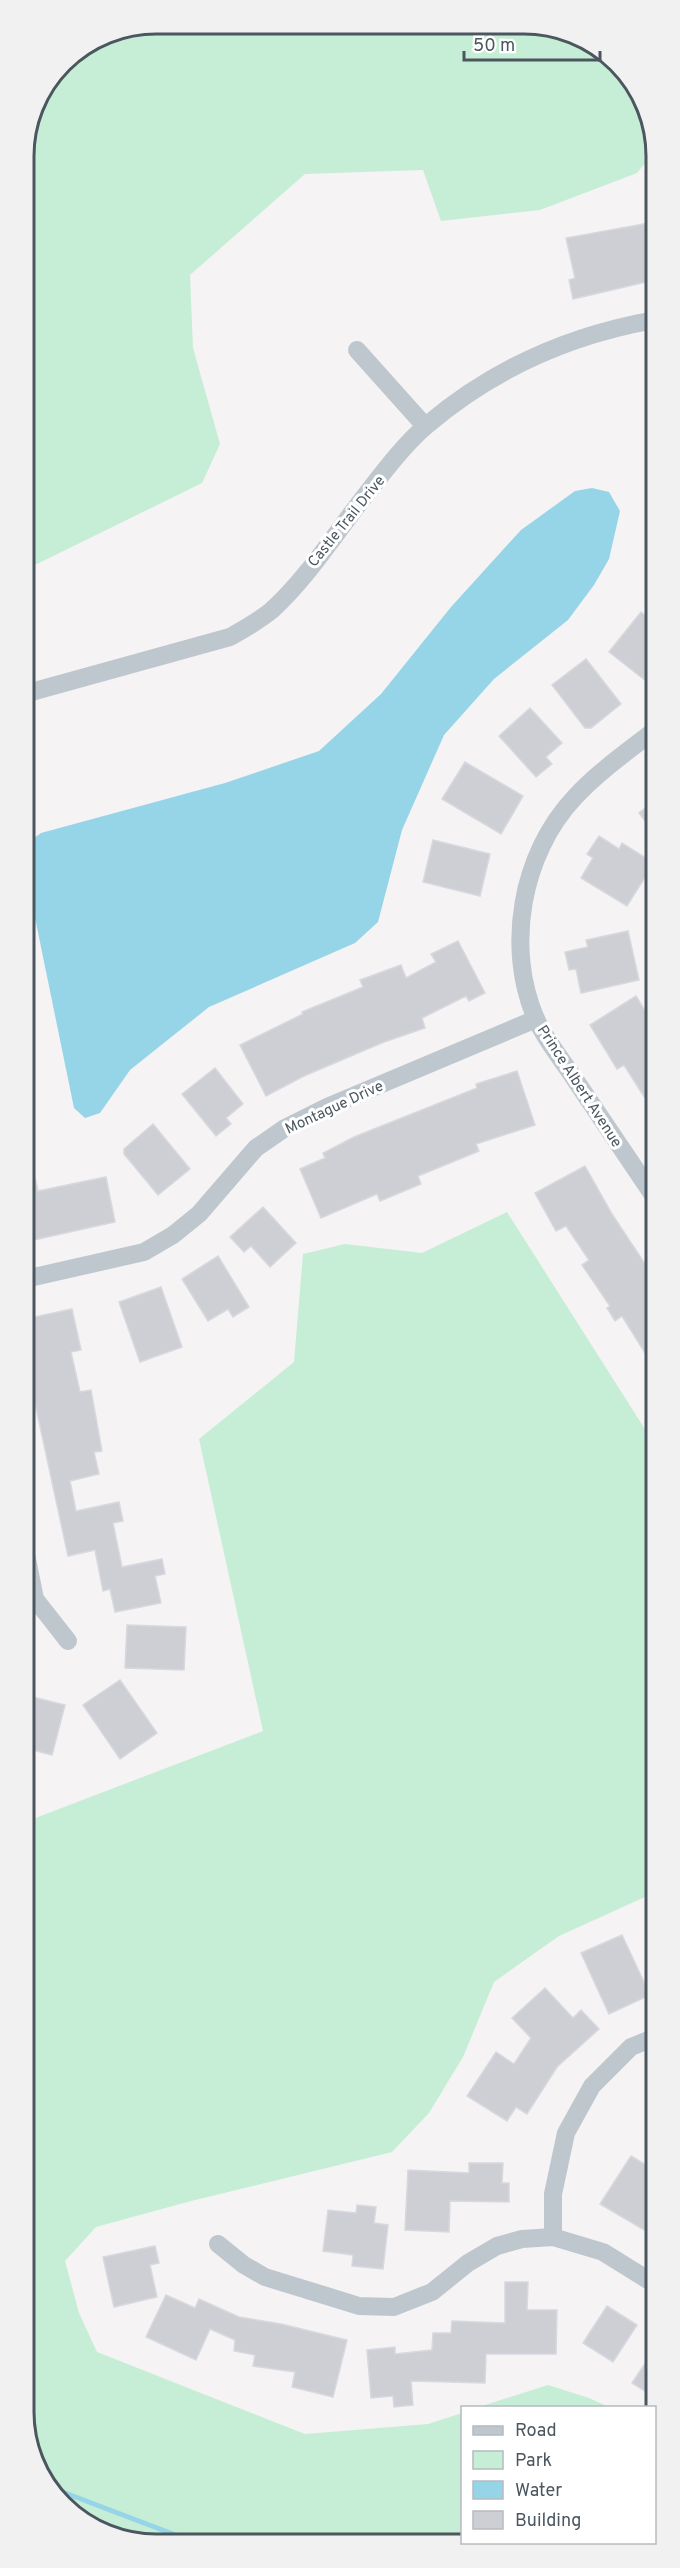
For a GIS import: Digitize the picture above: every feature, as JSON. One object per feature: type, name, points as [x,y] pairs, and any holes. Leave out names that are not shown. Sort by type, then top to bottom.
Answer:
[{"type":"street","name":"Castle Trail Drive","points":[[35,691],[230,637],[256,622],[272,609],[300,579],[374,485],[425,426],[490,380],[539,353],[582,337],[646,322]]},
{"type":"street","points":[[357,350],[425,426]]},
{"type":"street","name":"Prince Albert Avenue","points":[[646,737],[600,773],[574,798],[544,837],[529,880],[520,923],[522,963],[536,1019],[646,1184]]},
{"type":"street","name":"Montague Drive","points":[[35,1278],[144,1251],[173,1235],[199,1214],[256,1148],[285,1128],[327,1107],[536,1019]]},
{"type":"street","points":[[34,1596],[68,1641]]},
{"type":"street","points":[[552,2237],[553,2194],[566,2133],[592,2086],[631,2047],[645,2041]]},
{"type":"street","points":[[218,2244],[244,2265],[265,2277],[359,2306],[394,2307],[432,2292],[468,2263],[496,2246],[522,2239],[552,2237],[603,2252],[645,2278]]},
{"type":"green space","points":[[157,34],[523,34],[563,41],[584,51],[610,70],[625,89],[639,117],[646,162],[637,173],[540,210],[441,221],[423,170],[305,174],[190,275],[193,348],[220,444],[202,483],[35,564],[35,149],[39,125],[47,103],[60,82],[76,65],[89,55],[117,41]]},
{"type":"green space","points":[[507,1212],[645,1430],[645,1897],[559,1936],[494,1982],[463,2057],[429,2113],[392,2152],[191,2201],[96,2227],[65,2261],[79,2313],[97,2352],[305,2434],[428,2424],[461,2413],[461,2534],[157,2534],[133,2531],[96,2517],[70,2498],[60,2486],[44,2458],[36,2427],[34,2411],[34,1818],[263,1731],[199,1439],[294,1362],[303,1254],[345,1244],[422,1253]]},
{"type":"green space","points":[[548,2385],[607,2406],[482,2406]]},
{"type":"water","points":[[592,488],[609,492],[620,511],[609,559],[594,585],[568,620],[494,679],[444,735],[402,830],[378,922],[355,943],[209,1007],[130,1070],[100,1113],[85,1118],[74,1108],[35,916],[35,838],[41,833],[225,783],[319,751],[381,694],[451,607],[521,530],[575,491]]},
{"type":"building","points":[[646,224],[646,282],[573,299],[569,280],[575,278],[566,238]]},
{"type":"building","points":[[641,612],[646,616],[646,681],[609,652]]},
{"type":"building","points":[[586,659],[621,704],[591,728],[585,728],[552,685]]},
{"type":"building","points":[[530,708],[562,743],[546,757],[552,764],[536,777],[499,736]]},
{"type":"building","points":[[465,762],[523,796],[501,834],[442,799]]},
{"type":"building","points":[[646,808],[646,822],[639,813]]},
{"type":"building","points":[[599,836],[619,849],[622,843],[646,858],[646,876],[627,906],[581,878],[593,858],[587,854]]},
{"type":"building","points":[[433,840],[490,854],[480,896],[423,882]]},
{"type":"building","points":[[628,931],[639,980],[581,993],[576,969],[569,970],[565,952],[588,947],[586,940]]},
{"type":"building","points":[[458,941],[485,993],[469,1001],[466,996],[422,1018],[425,1028],[384,1042],[304,1076],[266,1096],[240,1045],[303,1014],[302,1012],[363,987],[360,980],[401,965],[406,978],[436,962],[431,954]]},
{"type":"building","points":[[636,996],[646,1012],[646,1099],[624,1065],[617,1069],[590,1025]]},
{"type":"building","points":[[215,1068],[243,1104],[226,1118],[231,1124],[216,1136],[182,1094]]},
{"type":"building","points":[[517,1071],[535,1125],[476,1144],[479,1151],[418,1176],[421,1184],[380,1201],[377,1194],[321,1218],[300,1169],[325,1158],[323,1153],[354,1137],[477,1088],[476,1084]]},
{"type":"building","points":[[153,1124],[190,1169],[158,1195],[124,1154],[124,1149]]},
{"type":"building","points":[[585,1166],[612,1214],[646,1265],[645,1354],[622,1316],[615,1321],[607,1308],[610,1306],[582,1265],[589,1260],[566,1226],[556,1231],[535,1193]]},
{"type":"building","points":[[35,1176],[38,1191],[106,1177],[115,1222],[35,1240]]},
{"type":"building","points":[[263,1207],[296,1243],[270,1267],[251,1246],[244,1252],[230,1237]]},
{"type":"building","points":[[218,1256],[249,1307],[233,1317],[228,1309],[208,1321],[182,1279]]},
{"type":"building","points":[[161,1287],[182,1347],[140,1362],[119,1302]]},
{"type":"building","points":[[72,1309],[81,1350],[71,1352],[80,1392],[91,1390],[102,1451],[94,1452],[99,1474],[70,1481],[76,1511],[119,1502],[123,1521],[113,1523],[122,1567],[162,1559],[165,1574],[155,1576],[161,1603],[115,1612],[110,1589],[103,1591],[95,1550],[68,1556],[34,1401],[34,1317]]},
{"type":"building","points":[[127,1625],[186,1627],[184,1670],[125,1668]]},
{"type":"building","points":[[120,1680],[157,1733],[120,1759],[83,1705]]},
{"type":"building","points":[[34,1697],[65,1705],[52,1755],[34,1750]]},
{"type":"building","points":[[622,1935],[645,1985],[645,1997],[609,2014],[581,1953]]},
{"type":"building","points":[[545,1988],[573,2018],[581,2010],[599,2029],[557,2067],[527,2114],[516,2107],[507,2121],[467,2096],[496,2052],[514,2064],[531,2038],[512,2018]]},
{"type":"building","points":[[631,2156],[645,2164],[645,2231],[600,2204]]},
{"type":"building","points":[[469,2163],[503,2163],[502,2183],[509,2183],[509,2202],[450,2201],[449,2232],[405,2230],[408,2170],[469,2173]]},
{"type":"building","points":[[357,2205],[376,2207],[374,2223],[388,2225],[383,2269],[352,2266],[353,2255],[323,2251],[328,2210],[356,2213]]},
{"type":"building","points":[[155,2246],[159,2263],[150,2265],[157,2297],[114,2307],[103,2257]]},
{"type":"building","points":[[505,2282],[528,2282],[527,2310],[557,2310],[556,2354],[486,2354],[485,2383],[411,2381],[413,2405],[394,2407],[393,2396],[371,2398],[367,2350],[395,2347],[395,2354],[432,2350],[433,2333],[451,2333],[452,2321],[505,2323]]},
{"type":"building","points":[[166,2295],[195,2308],[199,2299],[239,2317],[281,2324],[347,2340],[333,2397],[292,2387],[295,2372],[253,2366],[255,2355],[234,2351],[235,2340],[210,2329],[196,2360],[146,2337]]},
{"type":"building","points":[[607,2306],[637,2325],[613,2362],[583,2343]]},
{"type":"building","points":[[645,2363],[645,2391],[632,2383]]},
{"type":"waterway","points":[[66,2493],[173,2534]]}]
